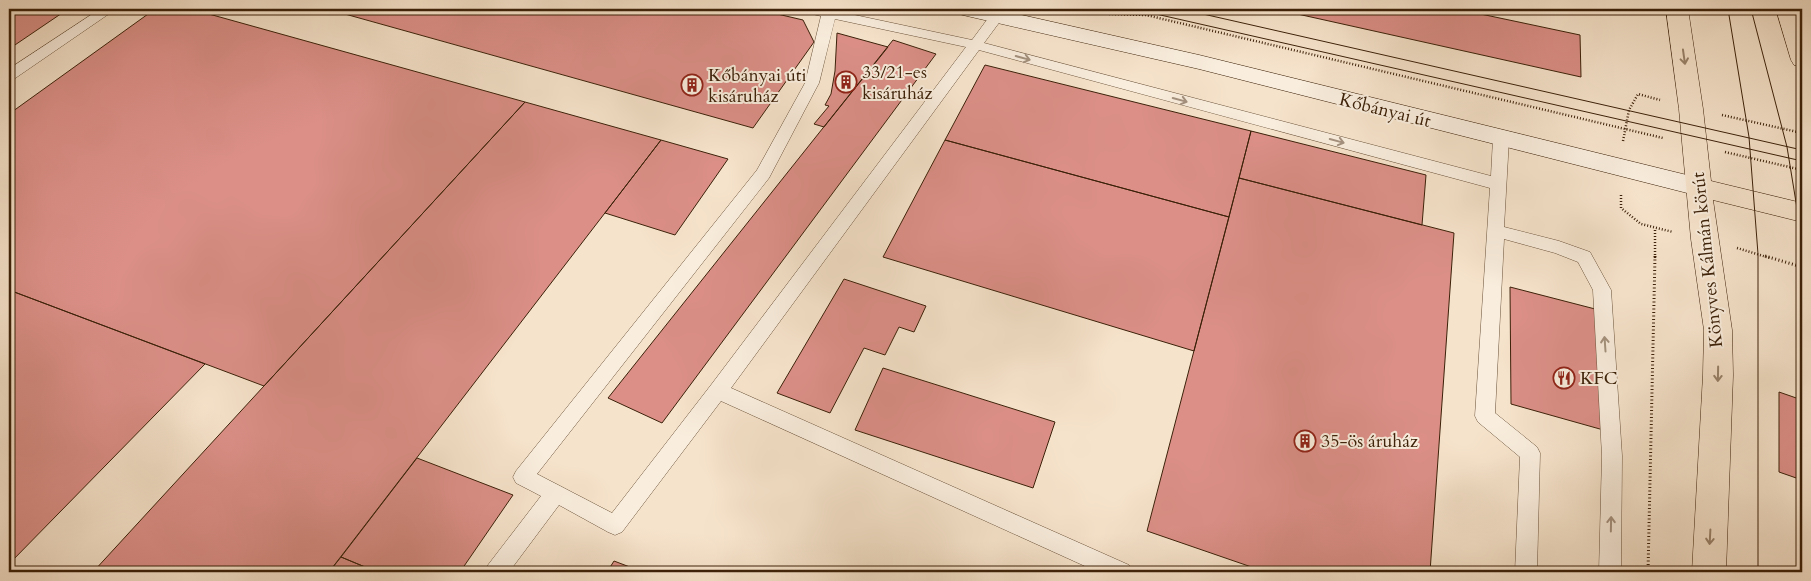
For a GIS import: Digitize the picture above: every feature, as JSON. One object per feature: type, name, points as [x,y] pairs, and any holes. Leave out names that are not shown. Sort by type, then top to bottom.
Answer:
[{"type":"main road","name":"Kőbányai út","points":[[967,9],[1199,62],[1501,139],[1802,212]]},
{"type":"main road","name":"Könyves Kálmán körút","points":[[1677,9],[1695,146],[1704,239],[1718,330],[1718,375],[1708,572]]},
{"type":"main road","points":[[1787,9],[1802,60]]},
{"type":"lane","points":[[9,76],[109,9]]},
{"type":"lane","points":[[809,9],[829,11],[976,46],[1498,184]]},
{"type":"lane","points":[[829,11],[812,83],[763,174],[523,477],[615,525],[718,391],[976,46],[996,16]]},
{"type":"lane","points":[[1501,139],[1485,416],[1530,453],[1526,572]]},
{"type":"lane","points":[[1496,231],[1559,247],[1584,256],[1602,290],[1612,456],[1610,572]]},
{"type":"lane","points":[[718,391],[1121,572]]},
{"type":"lane","points":[[496,572],[556,493]]},
{"type":"path","points":[[1100,14],[1146,15],[1802,170]]},
{"type":"path","points":[[1648,572],[1652,452],[1655,228]]},
{"type":"building","points":[[9,9],[68,9],[9,49]]},
{"type":"building","points":[[155,9],[191,9],[525,102],[264,386],[9,290],[9,114]]},
{"type":"building","name":"Kőbányai úti kisáruház","points":[[327,9],[756,9],[803,20],[814,42],[753,128]]},
{"type":"building","points":[[1275,9],[1457,9],[1580,35],[1581,77]]},
{"type":"building","name":"33/21-es kisáruház","points":[[837,33],[888,47],[824,127],[814,124],[829,106],[825,105],[831,94],[835,71]]},
{"type":"building","points":[[893,40],[936,54],[662,423],[608,398]]},
{"type":"building","points":[[985,65],[1251,131],[1229,217],[945,140]]},
{"type":"building","points":[[525,102],[661,140],[329,572],[93,572]]},
{"type":"building","points":[[1251,131],[1426,175],[1422,225],[1239,178]]},
{"type":"building","points":[[661,140],[728,159],[675,235],[605,213]]},
{"type":"building","points":[[945,140],[1229,217],[1194,351],[883,257]]},
{"type":"building","name":"35-ös áruház","points":[[1239,178],[1454,233],[1430,572],[1266,572],[1147,531]]},
{"type":"building","points":[[844,279],[926,306],[914,332],[899,327],[885,355],[864,348],[830,413],[777,393]]},
{"type":"building","points":[[1510,287],[1599,310],[1607,431],[1511,404]]},
{"type":"building","points":[[9,290],[205,364],[9,564]]},
{"type":"building","points":[[883,368],[1055,422],[1033,488],[855,430]]},
{"type":"building","points":[[1779,392],[1802,400],[1802,480],[1779,472]]},
{"type":"building","points":[[417,458],[513,495],[460,572],[377,572],[341,557]]},
{"type":"building","points":[[341,557],[377,572],[329,572]]},
{"type":"building","points":[[614,561],[643,572],[607,572]]},
{"type":"tram line","points":[[1134,9],[1750,149]]},
{"type":"tram line","points":[[1181,9],[1749,138]]},
{"type":"tram line","points":[[1728,9],[1749,138]]},
{"type":"tram line","points":[[1751,9],[1787,147]]},
{"type":"tram line","points":[[1749,138],[1787,147]]},
{"type":"tram line","points":[[1749,138],[1750,149]]},
{"type":"tram line","points":[[1787,147],[1802,150]]},
{"type":"tram line","points":[[1787,147],[1789,158]]},
{"type":"tram line","points":[[1750,149],[1789,158]]},
{"type":"tram line","points":[[1750,149],[1758,254],[1758,572]]},
{"type":"tram line","points":[[1789,158],[1802,161]]},
{"type":"tram line","points":[[1789,158],[1802,239]]},
{"type":"place","name":"33/21-es kisáruház","points":[[846,82]]},
{"type":"place","name":"Kőbányai úti kisáruház","points":[[692,85]]},
{"type":"place","name":"KFC","points":[[1564,378]]},
{"type":"place","name":"35-ös áruház","points":[[1305,441]]}]
